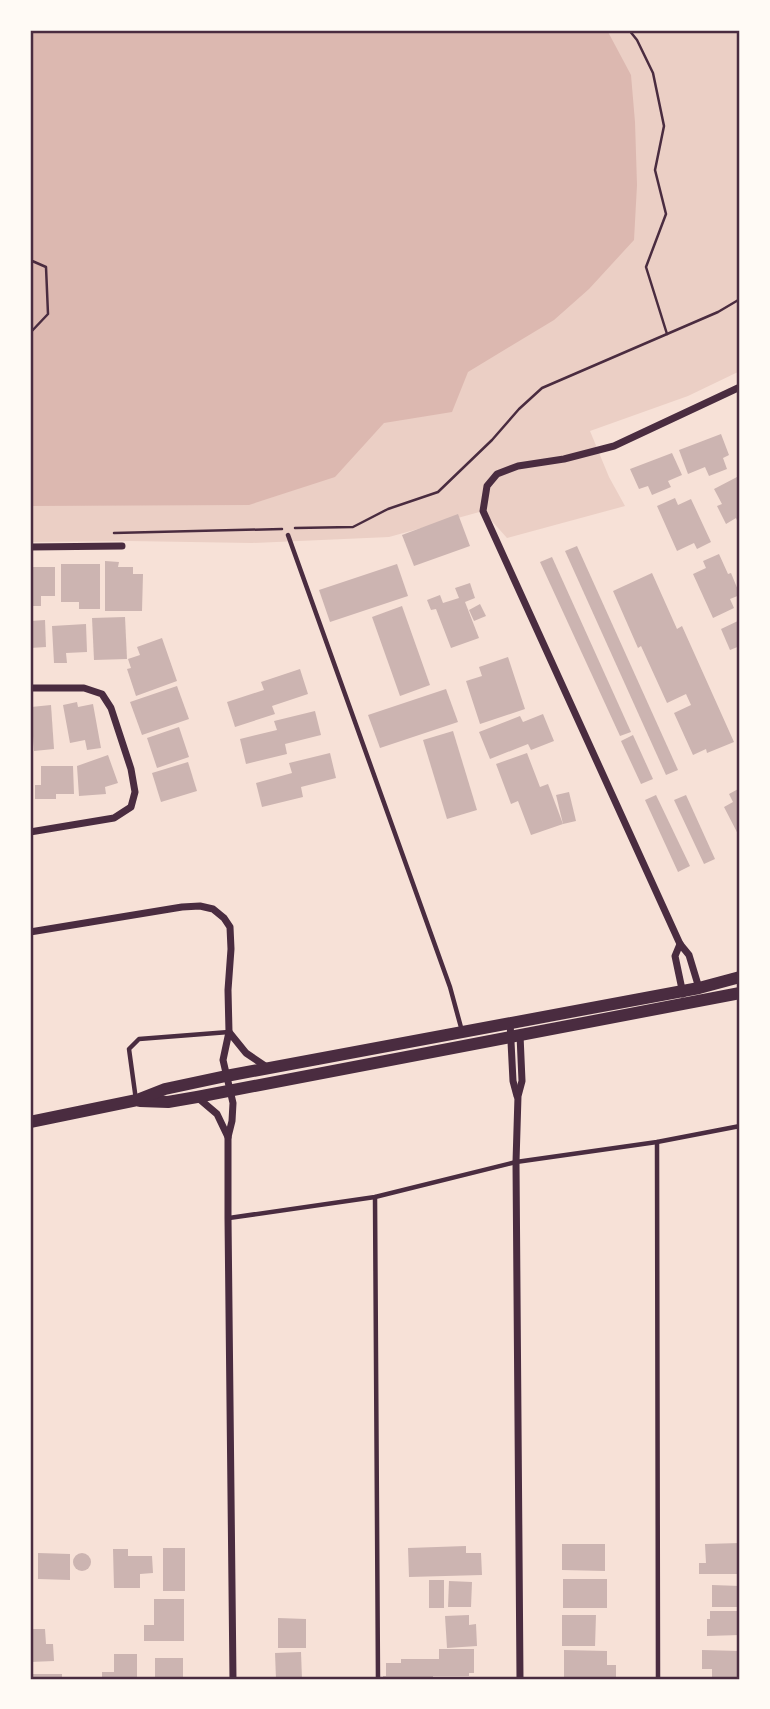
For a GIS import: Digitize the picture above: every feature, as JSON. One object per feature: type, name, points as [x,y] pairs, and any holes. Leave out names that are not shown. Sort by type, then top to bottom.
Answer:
[{"type":"main road","points":[[700,994],[740,977]]},
{"type":"main road","points":[[136,1101],[168,1102],[197,1097],[515,1036],[684,997],[740,993]]},
{"type":"main road","points":[[30,1122],[136,1101],[165,1089],[226,1076],[514,1021],[684,997]]},
{"type":"street","points":[[700,994],[688,955],[680,944],[484,511],[487,486],[497,474],[518,466],[564,459],[614,446],[740,387]]},
{"type":"street","points":[[30,547],[122,546]]},
{"type":"street","points":[[30,688],[84,688],[102,694],[111,708],[131,769],[135,792],[131,807],[114,818],[30,832]]},
{"type":"street","points":[[30,932],[182,906],[213,909],[230,927],[229,1032],[223,1060],[233,1103],[228,1137],[233,1679]]},
{"type":"street","points":[[680,944],[675,956],[684,997]]},
{"type":"street","points":[[514,1021],[522,1081],[518,1096],[516,1162],[520,1679]]},
{"type":"street","points":[[229,1032],[246,1054],[268,1068]]},
{"type":"street","points":[[197,1097],[217,1114],[228,1137]]},
{"type":"lane","points":[[288,535],[450,988],[462,1032]]},
{"type":"lane","points":[[136,1101],[130,1049],[139,1039],[229,1032]]},
{"type":"lane","points":[[228,1218],[375,1197],[516,1162],[657,1142],[740,1126]]},
{"type":"lane","points":[[657,1142],[658,1679]]},
{"type":"lane","points":[[375,1197],[378,1679]]},
{"type":"path","points":[[629,30],[637,40],[653,73],[664,126],[655,170],[666,214],[646,267],[667,334]]},
{"type":"path","points":[[30,260],[46,267],[48,314],[30,333]]},
{"type":"path","points":[[108,534],[353,527],[388,509],[438,492],[492,440],[519,408],[542,388],[718,312],[740,299]]},
{"type":"shaded area","points":[[30,30],[740,30],[740,371],[688,396],[590,431],[609,477],[625,506],[507,538],[483,511],[389,537],[252,543],[30,542]]},
{"type":"shaded area","points":[[30,30],[607,30],[631,75],[637,185],[634,240],[589,289],[554,320],[468,372],[452,412],[384,423],[335,477],[249,505],[30,506]]},
{"type":"building","points":[[721,434],[729,455],[723,458],[727,469],[709,476],[705,467],[688,474],[679,450]]},
{"type":"building","points":[[672,453],[682,475],[668,481],[671,487],[652,495],[648,486],[639,489],[630,469]]},
{"type":"building","points":[[737,477],[740,483],[740,526],[736,518],[726,524],[717,506],[722,504],[714,489]]},
{"type":"building","points":[[675,498],[678,505],[691,499],[711,542],[697,549],[694,543],[677,551],[657,506]]},
{"type":"building","points":[[458,514],[470,546],[414,566],[402,535]]},
{"type":"building","points":[[577,546],[678,770],[666,775],[565,551]]},
{"type":"building","points":[[719,554],[740,595],[730,599],[734,608],[713,618],[693,574],[706,568],[703,561]]},
{"type":"building","points":[[552,557],[631,732],[620,736],[540,562]]},
{"type":"building","points":[[105,561],[119,562],[118,567],[133,567],[133,574],[143,574],[142,611],[105,611]]},
{"type":"building","points":[[61,564],[100,564],[100,609],[79,609],[79,602],[61,602]]},
{"type":"building","points":[[397,564],[408,596],[330,622],[319,590]]},
{"type":"building","points":[[32,567],[55,567],[55,596],[41,596],[41,606],[30,606]]},
{"type":"building","points":[[652,573],[677,629],[682,626],[734,742],[707,753],[706,749],[693,755],[674,713],[691,705],[686,694],[667,703],[641,646],[638,648],[613,591]]},
{"type":"building","points":[[470,583],[475,598],[465,602],[479,638],[451,648],[436,609],[431,610],[427,600],[440,595],[443,603],[459,598],[455,588]]},
{"type":"building","points":[[480,604],[486,616],[474,621],[469,610]]},
{"type":"building","points":[[402,606],[430,685],[400,696],[372,617]]},
{"type":"building","points":[[125,617],[127,659],[94,660],[92,618]]},
{"type":"building","points":[[45,620],[46,647],[30,648],[30,621]]},
{"type":"building","points":[[740,620],[740,646],[730,650],[721,629]]},
{"type":"building","points":[[86,624],[87,652],[66,653],[67,663],[54,663],[52,626]]},
{"type":"building","points":[[162,638],[177,681],[136,696],[127,669],[131,668],[128,659],[140,655],[137,647]]},
{"type":"building","points":[[508,657],[525,709],[480,724],[466,681],[482,676],[479,667]]},
{"type":"building","points":[[300,669],[308,694],[272,706],[275,714],[235,727],[227,702],[264,690],[261,682]]},
{"type":"building","points":[[177,686],[189,719],[142,735],[130,702]]},
{"type":"building","points":[[446,689],[458,722],[380,748],[368,715]]},
{"type":"building","points":[[77,702],[78,707],[93,704],[101,748],[87,750],[85,740],[70,743],[63,705]]},
{"type":"building","points":[[51,705],[54,749],[34,751],[31,707]]},
{"type":"building","points":[[315,711],[321,735],[285,744],[287,754],[246,764],[240,739],[277,730],[274,721]]},
{"type":"building","points":[[543,714],[554,741],[531,750],[528,744],[490,759],[479,732],[520,716],[523,722]]},
{"type":"building","points":[[179,727],[189,757],[157,768],[147,738]]},
{"type":"building","points":[[453,731],[477,810],[447,819],[423,740]]},
{"type":"building","points":[[633,735],[653,779],[641,784],[621,741]]},
{"type":"building","points":[[330,753],[336,778],[301,787],[303,797],[262,807],[256,783],[292,773],[289,763]]},
{"type":"building","points":[[527,753],[540,787],[548,784],[563,824],[531,835],[518,801],[511,804],[496,764]]},
{"type":"building","points":[[108,755],[118,783],[105,787],[106,794],[79,796],[77,766]]},
{"type":"building","points":[[188,762],[197,791],[161,802],[152,773]]},
{"type":"building","points":[[41,766],[73,766],[74,794],[56,794],[56,799],[35,799],[35,785],[41,785]]},
{"type":"building","points":[[740,788],[740,838],[724,807],[733,802],[729,794]]},
{"type":"building","points":[[569,792],[576,821],[563,824],[556,795]]},
{"type":"building","points":[[656,795],[690,866],[678,872],[645,800]]},
{"type":"building","points":[[686,795],[715,859],[704,864],[674,800]]},
{"type":"building","points":[[740,1543],[740,1574],[699,1574],[699,1563],[706,1563],[705,1544]]},
{"type":"building","points":[[562,1544],[605,1544],[605,1571],[562,1570]]},
{"type":"building","points":[[466,1546],[466,1553],[481,1553],[482,1575],[409,1577],[408,1548]]},
{"type":"building","points":[[163,1548],[185,1548],[185,1591],[163,1591]]},
{"type":"building","points":[[113,1549],[128,1549],[128,1556],[152,1556],[153,1573],[140,1574],[140,1588],[114,1588]]},
{"type":"building","points":[[38,1553],[70,1554],[70,1580],[38,1579]]},
{"type":"building","points":[[82,1553],[88,1556],[91,1562],[88,1568],[82,1571],[76,1568],[73,1562],[76,1556]]},
{"type":"building","points":[[563,1579],[607,1579],[607,1608],[563,1608]]},
{"type":"building","points":[[429,1580],[444,1580],[444,1608],[429,1608]]},
{"type":"building","points":[[449,1581],[472,1582],[471,1607],[448,1607]]},
{"type":"building","points":[[712,1585],[740,1586],[740,1607],[712,1607]]},
{"type":"building","points":[[154,1599],[184,1599],[184,1641],[144,1641],[144,1625],[154,1625]]},
{"type":"building","points":[[710,1611],[740,1611],[740,1635],[707,1636]]},
{"type":"building","points":[[469,1615],[469,1625],[476,1624],[477,1646],[447,1648],[445,1616]]},
{"type":"building","points":[[562,1615],[596,1615],[595,1646],[562,1646]]},
{"type":"building","points":[[278,1618],[306,1619],[306,1648],[278,1648]]},
{"type":"building","points":[[30,1629],[45,1629],[46,1644],[53,1644],[54,1661],[30,1662]]},
{"type":"building","points":[[439,1649],[474,1649],[474,1673],[469,1673],[469,1676],[433,1676],[433,1679],[383,1679],[383,1676],[386,1676],[386,1663],[401,1663],[401,1659],[439,1659]]},
{"type":"building","points":[[564,1650],[607,1651],[607,1665],[616,1665],[616,1679],[564,1679]]},
{"type":"building","points":[[702,1650],[740,1651],[740,1679],[712,1679],[712,1669],[702,1669]]},
{"type":"building","points":[[301,1652],[302,1679],[276,1679],[275,1653]]},
{"type":"building","points":[[114,1654],[137,1654],[137,1679],[102,1679],[102,1672],[114,1672]]},
{"type":"building","points":[[155,1658],[183,1658],[183,1679],[155,1679]]},
{"type":"building","points":[[30,1674],[62,1674],[62,1679],[30,1679]]}]
